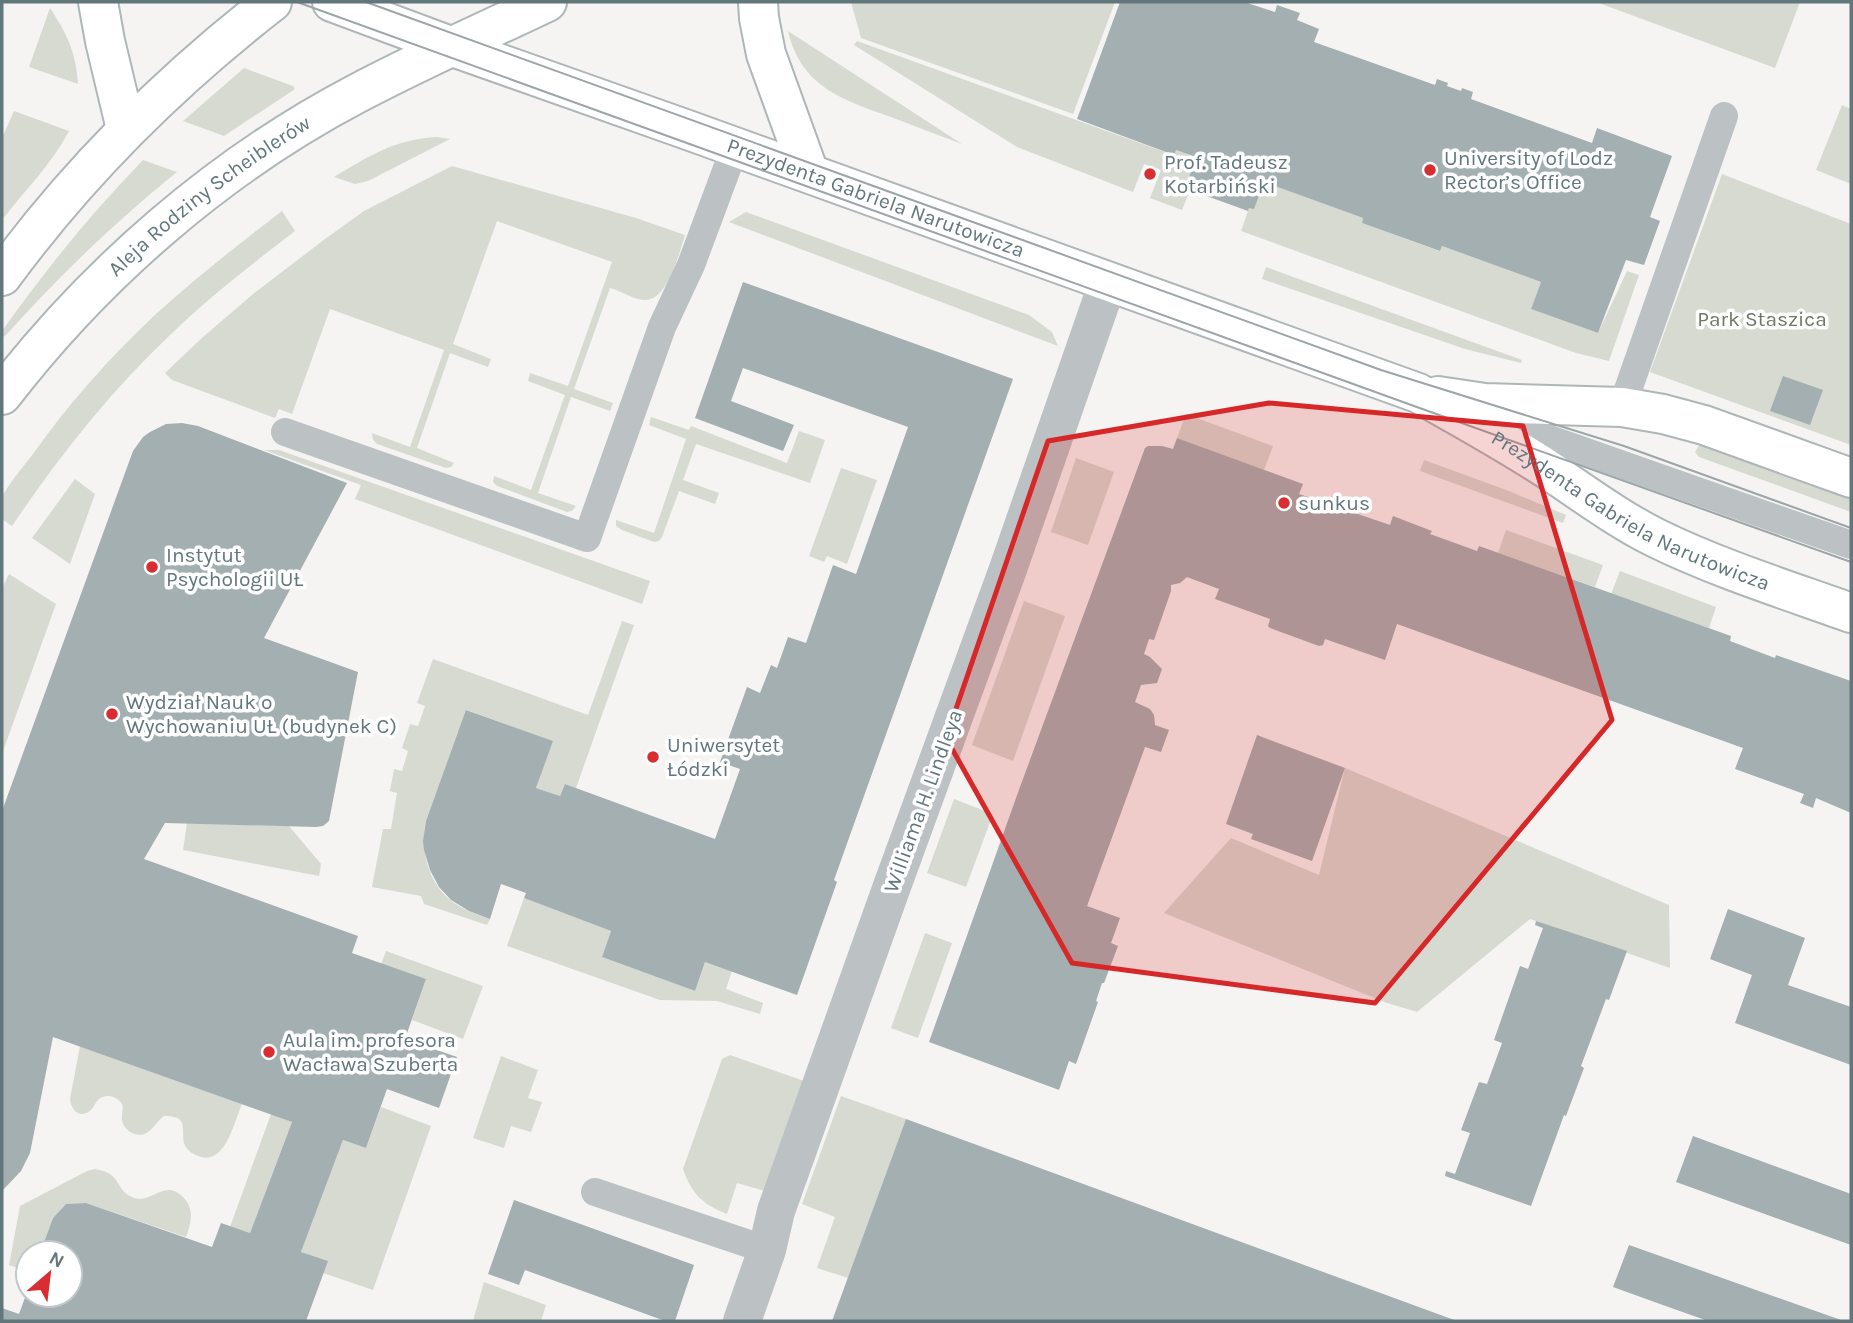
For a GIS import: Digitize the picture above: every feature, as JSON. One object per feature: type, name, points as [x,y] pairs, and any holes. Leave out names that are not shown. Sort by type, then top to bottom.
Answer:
[{"type":"street","points":[[98,2],[126,129]]},
{"type":"street","points":[[2,276],[57,205],[126,129],[211,51],[272,2]]},
{"type":"street","name":"Prezydenta Gabriela Narutowicza","points":[[332,2],[1418,393],[1496,438],[1655,538],[1700,558],[1851,612]]},
{"type":"street","name":"Aleja Rodziny Scheiblerów","points":[[2,395],[32,355],[76,307],[184,208],[238,168],[355,94],[547,2]]},
{"type":"street","points":[[758,2],[766,54],[809,173]]},
{"type":"street","name":"Williama H. Lindleya","points":[[742,1321],[767,1250],[776,1210],[1009,569],[1108,282]]},
{"type":"street","name":"Prezydenta Gabriela Narutowicza","points":[[1418,393],[1485,402],[1622,407],[1663,414],[1704,425],[1851,478]]},
{"type":"lane","points":[[1622,407],[1724,116]]},
{"type":"lane","points":[[285,432],[587,538],[662,327],[687,276],[734,147]]},
{"type":"lane","points":[[1418,393],[1851,545]]},
{"type":"lane","points":[[595,1192],[767,1250]]},
{"type":"highlighted area","points":[[1269,403],[1523,426],[1612,720],[1375,1003],[1072,963],[946,738],[1048,441]]},
{"type":"green space","points":[[851,2],[1115,2],[1073,114],[861,38]]},
{"type":"green space","points":[[1596,2],[1800,2],[1775,68]]},
{"type":"green space","points":[[50,8],[70,44],[78,84],[29,67]]},
{"type":"green space","points":[[788,31],[962,144],[856,104],[826,89],[803,66]]},
{"type":"green space","points":[[857,41],[1173,155],[1176,150],[1196,157],[1190,190],[1182,210],[1150,198],[1161,170],[1144,164],[1133,192],[1017,147],[854,45]]},
{"type":"green space","points":[[244,68],[295,89],[224,136],[183,121]]},
{"type":"green space","points":[[1842,105],[1851,109],[1851,184],[1816,170]]},
{"type":"green space","points":[[14,111],[69,131],[46,166],[2,220],[2,138]]},
{"type":"green space","points":[[437,137],[450,139],[368,181],[355,184],[334,177],[395,145]]},
{"type":"green space","points":[[143,160],[177,172],[88,250],[3,337],[2,331],[52,264]]},
{"type":"green space","points":[[452,166],[636,218],[685,235],[672,273],[655,297],[638,299],[610,288],[574,389],[613,403],[610,411],[571,397],[538,493],[576,506],[572,511],[567,512],[497,486],[493,482],[494,476],[531,490],[565,395],[528,381],[530,373],[568,386],[612,262],[497,221],[453,344],[491,359],[488,367],[450,353],[417,448],[454,463],[451,467],[446,468],[377,444],[372,433],[410,447],[444,350],[330,309],[292,414],[279,409],[275,418],[172,380],[165,373],[253,294],[325,239],[364,211]]},
{"type":"green space","name":"Park Staszica","points":[[1722,174],[1851,224],[1851,445],[1650,372]]},
{"type":"green space","points":[[1264,182],[1363,218],[1362,223],[1439,251],[1442,246],[1541,282],[1531,309],[1598,333],[1627,271],[1639,275],[1609,361],[1576,353],[1241,231],[1249,208]]},
{"type":"green space","points":[[282,211],[295,231],[214,295],[146,358],[85,427],[12,526],[2,519],[1,500],[7,488],[61,416],[107,363],[172,300]]},
{"type":"green space","points":[[746,212],[1029,315],[1052,332],[1058,346],[729,222]]},
{"type":"green space","points":[[1266,267],[1522,360],[1521,363],[1465,349],[1262,279]]},
{"type":"green space","points":[[1186,414],[1273,446],[1264,470],[1177,438]]},
{"type":"green space","points":[[651,417],[689,430],[691,426],[787,463],[799,431],[825,440],[810,483],[696,444],[683,480],[719,493],[715,504],[679,491],[662,537],[654,542],[616,526],[616,520],[654,533],[686,439],[649,425]]},
{"type":"green space","points":[[1700,444],[1851,495],[1851,512],[1699,457],[1695,452]]},
{"type":"green space","points":[[264,450],[279,450],[650,581],[642,604],[355,499],[361,485]]},
{"type":"green space","points":[[1076,458],[1114,472],[1088,545],[1051,532]]},
{"type":"green space","points":[[1424,460],[1566,515],[1563,523],[1420,471]]},
{"type":"green space","points":[[841,468],[877,480],[847,564],[827,556],[824,562],[809,556]]},
{"type":"green space","points":[[75,479],[95,494],[70,564],[32,538]]},
{"type":"green space","points":[[1506,530],[1603,565],[1595,587],[1498,553]]},
{"type":"green space","points":[[1620,571],[1716,607],[1709,628],[1611,594]]},
{"type":"green space","points":[[9,574],[56,604],[2,754],[2,588]]},
{"type":"green space","points":[[1024,601],[1065,616],[1013,761],[972,745]]},
{"type":"green space","points":[[622,621],[634,625],[576,788],[565,784],[560,796],[536,788],[552,741],[467,710],[426,821],[425,855],[432,877],[445,895],[454,903],[490,919],[487,925],[424,904],[421,896],[372,887],[383,829],[391,829],[397,793],[390,791],[394,769],[402,771],[408,751],[402,748],[410,724],[418,726],[425,706],[417,703],[433,659],[588,715]]},
{"type":"green space","points":[[1345,768],[1669,905],[1670,968],[1530,919],[1417,1012],[1387,1003],[1164,913],[1231,838],[1319,875]]},
{"type":"green space","points":[[954,799],[993,814],[966,887],[927,873]]},
{"type":"green space","points":[[187,823],[289,826],[321,864],[319,876],[183,850]]},
{"type":"green space","points":[[524,898],[611,931],[602,957],[695,991],[705,962],[732,971],[726,989],[763,1003],[760,1014],[717,1001],[660,1000],[507,946]]},
{"type":"green space","points":[[925,933],[952,943],[918,1038],[891,1028]]},
{"type":"green space","points":[[386,951],[483,986],[463,1039],[412,1020],[426,979],[381,964]]},
{"type":"green space","points":[[80,1046],[242,1104],[222,1149],[207,1158],[192,1153],[185,1146],[183,1125],[173,1117],[164,1116],[144,1134],[132,1133],[122,1121],[122,1104],[112,1097],[100,1098],[88,1112],[77,1113],[70,1099]]},
{"type":"green space","points":[[730,1055],[804,1081],[765,1191],[737,1183],[727,1214],[699,1197],[683,1169],[722,1059]]},
{"type":"green space","points":[[501,1056],[538,1070],[528,1098],[542,1102],[531,1132],[511,1126],[504,1148],[473,1138]]},
{"type":"green space","points":[[841,1096],[906,1119],[848,1278],[817,1268],[835,1217],[802,1204]]},
{"type":"green space","points":[[381,1107],[431,1126],[373,1290],[323,1273],[327,1261],[301,1252],[343,1140],[366,1148]]},
{"type":"green space","points":[[271,1114],[292,1122],[250,1233],[230,1227]]},
{"type":"green space","points":[[95,1169],[110,1174],[127,1194],[137,1199],[169,1190],[180,1194],[191,1211],[186,1237],[86,1203],[66,1204],[53,1218],[45,1239],[14,1239],[14,1267],[9,1265],[20,1206]]},
{"type":"green space","points":[[484,1282],[546,1305],[541,1321],[473,1321]]},
{"type":"building","name":"University of Lodz Rector’s Office","points":[[1120,2],[1244,2],[1275,12],[1277,5],[1300,13],[1297,20],[1319,29],[1314,42],[1435,85],[1437,79],[1448,83],[1447,86],[1461,91],[1462,88],[1473,92],[1471,99],[1592,143],[1597,128],[1672,156],[1650,217],[1660,221],[1644,265],[1626,260],[1598,333],[1531,309],[1541,282],[1442,246],[1440,251],[1362,223],[1363,218],[1264,182],[1254,209],[1249,208],[1248,211],[1190,190],[1190,187],[1186,186],[1196,157],[1176,150],[1174,155],[1077,119]]},
{"type":"building","points":[[743,282],[1013,379],[834,880],[837,882],[797,995],[705,962],[695,991],[602,957],[611,931],[524,898],[526,893],[501,884],[490,919],[469,911],[451,900],[439,887],[430,870],[423,841],[426,821],[466,710],[553,741],[536,788],[560,796],[565,784],[715,839],[740,769],[720,762],[747,687],[760,693],[771,665],[777,668],[788,637],[806,643],[833,565],[856,574],[908,427],[743,368],[731,401],[794,425],[783,451],[695,418]]},
{"type":"building","points":[[1783,376],[1823,390],[1810,425],[1770,411]]},
{"type":"building","points":[[166,424],[198,426],[347,483],[264,638],[358,672],[329,821],[316,827],[165,823],[144,859],[358,936],[352,953],[426,979],[405,1039],[457,1057],[439,1108],[387,1089],[366,1148],[343,1140],[301,1252],[328,1261],[306,1321],[2,1321],[2,1308],[19,1314],[21,1309],[84,1309],[84,1239],[45,1239],[53,1218],[66,1204],[86,1203],[212,1247],[221,1223],[250,1233],[292,1122],[53,1037],[30,1153],[21,1171],[2,1191],[2,811],[133,451],[143,437]]},
{"type":"building","points":[[1177,438],[1303,484],[1299,494],[1390,525],[1393,516],[1432,531],[1430,534],[1477,551],[1479,546],[1731,636],[1730,641],[1775,658],[1776,655],[1851,681],[1851,813],[1816,798],[1813,808],[1800,803],[1804,794],[1735,769],[1743,748],[1397,624],[1385,660],[1325,639],[1323,645],[1319,646],[1270,628],[1270,619],[1215,599],[1219,589],[1187,577],[1180,583],[1171,585],[1154,640],[1149,639],[1144,654],[1162,669],[1157,683],[1141,685],[1135,702],[1150,709],[1155,725],[1169,730],[1161,752],[1145,747],[1087,906],[1120,918],[1111,943],[1118,946],[1102,983],[1076,1064],[1069,1061],[1059,1090],[929,1042],[1145,448],[1162,446],[1173,449]]},
{"type":"building","points":[[1257,735],[1345,768],[1312,861],[1251,839],[1253,834],[1226,824]]},
{"type":"building","points":[[1728,909],[1805,938],[1788,985],[1851,1007],[1851,1065],[1735,1023],[1752,975],[1710,959]]},
{"type":"building","points":[[1536,921],[1627,951],[1609,1000],[1606,999],[1581,1066],[1584,1068],[1531,1206],[1445,1176],[1446,1171],[1455,1174],[1470,1133],[1461,1130],[1479,1082],[1487,1084],[1502,1043],[1494,1040],[1520,966],[1528,969],[1543,928],[1535,925]]},
{"type":"building","points":[[906,1119],[1457,1321],[832,1321]]},
{"type":"building","points":[[1693,1136],[1851,1194],[1851,1245],[1676,1182]]},
{"type":"building","points":[[514,1200],[694,1265],[675,1321],[665,1321],[525,1270],[519,1285],[488,1274]]},
{"type":"building","points":[[1629,1245],[1844,1321],[1708,1321],[1613,1287]]},
{"type":"tram line","points":[[297,2],[1851,562]]},
{"type":"tram line","points":[[366,2],[1381,370],[1624,446],[1851,528]]},
{"type":"place","name":"University of Lodz Rector’s Office","points":[[1430,170]]},
{"type":"place","name":"Prof. Tadeusz Kotarbiński","points":[[1150,174]]},
{"type":"place","name":"sunkus","points":[[1284,503]]},
{"type":"place","name":"Instytut Psychologii UŁ","points":[[152,567]]},
{"type":"place","name":"Wydział Nauk o Wychowaniu UŁ (budynek C)","points":[[112,714]]},
{"type":"place","name":"Uniwersytet Łódzki","points":[[653,757]]},
{"type":"place","name":"Aula im. profesora Wacława Szuberta","points":[[269,1052]]}]
